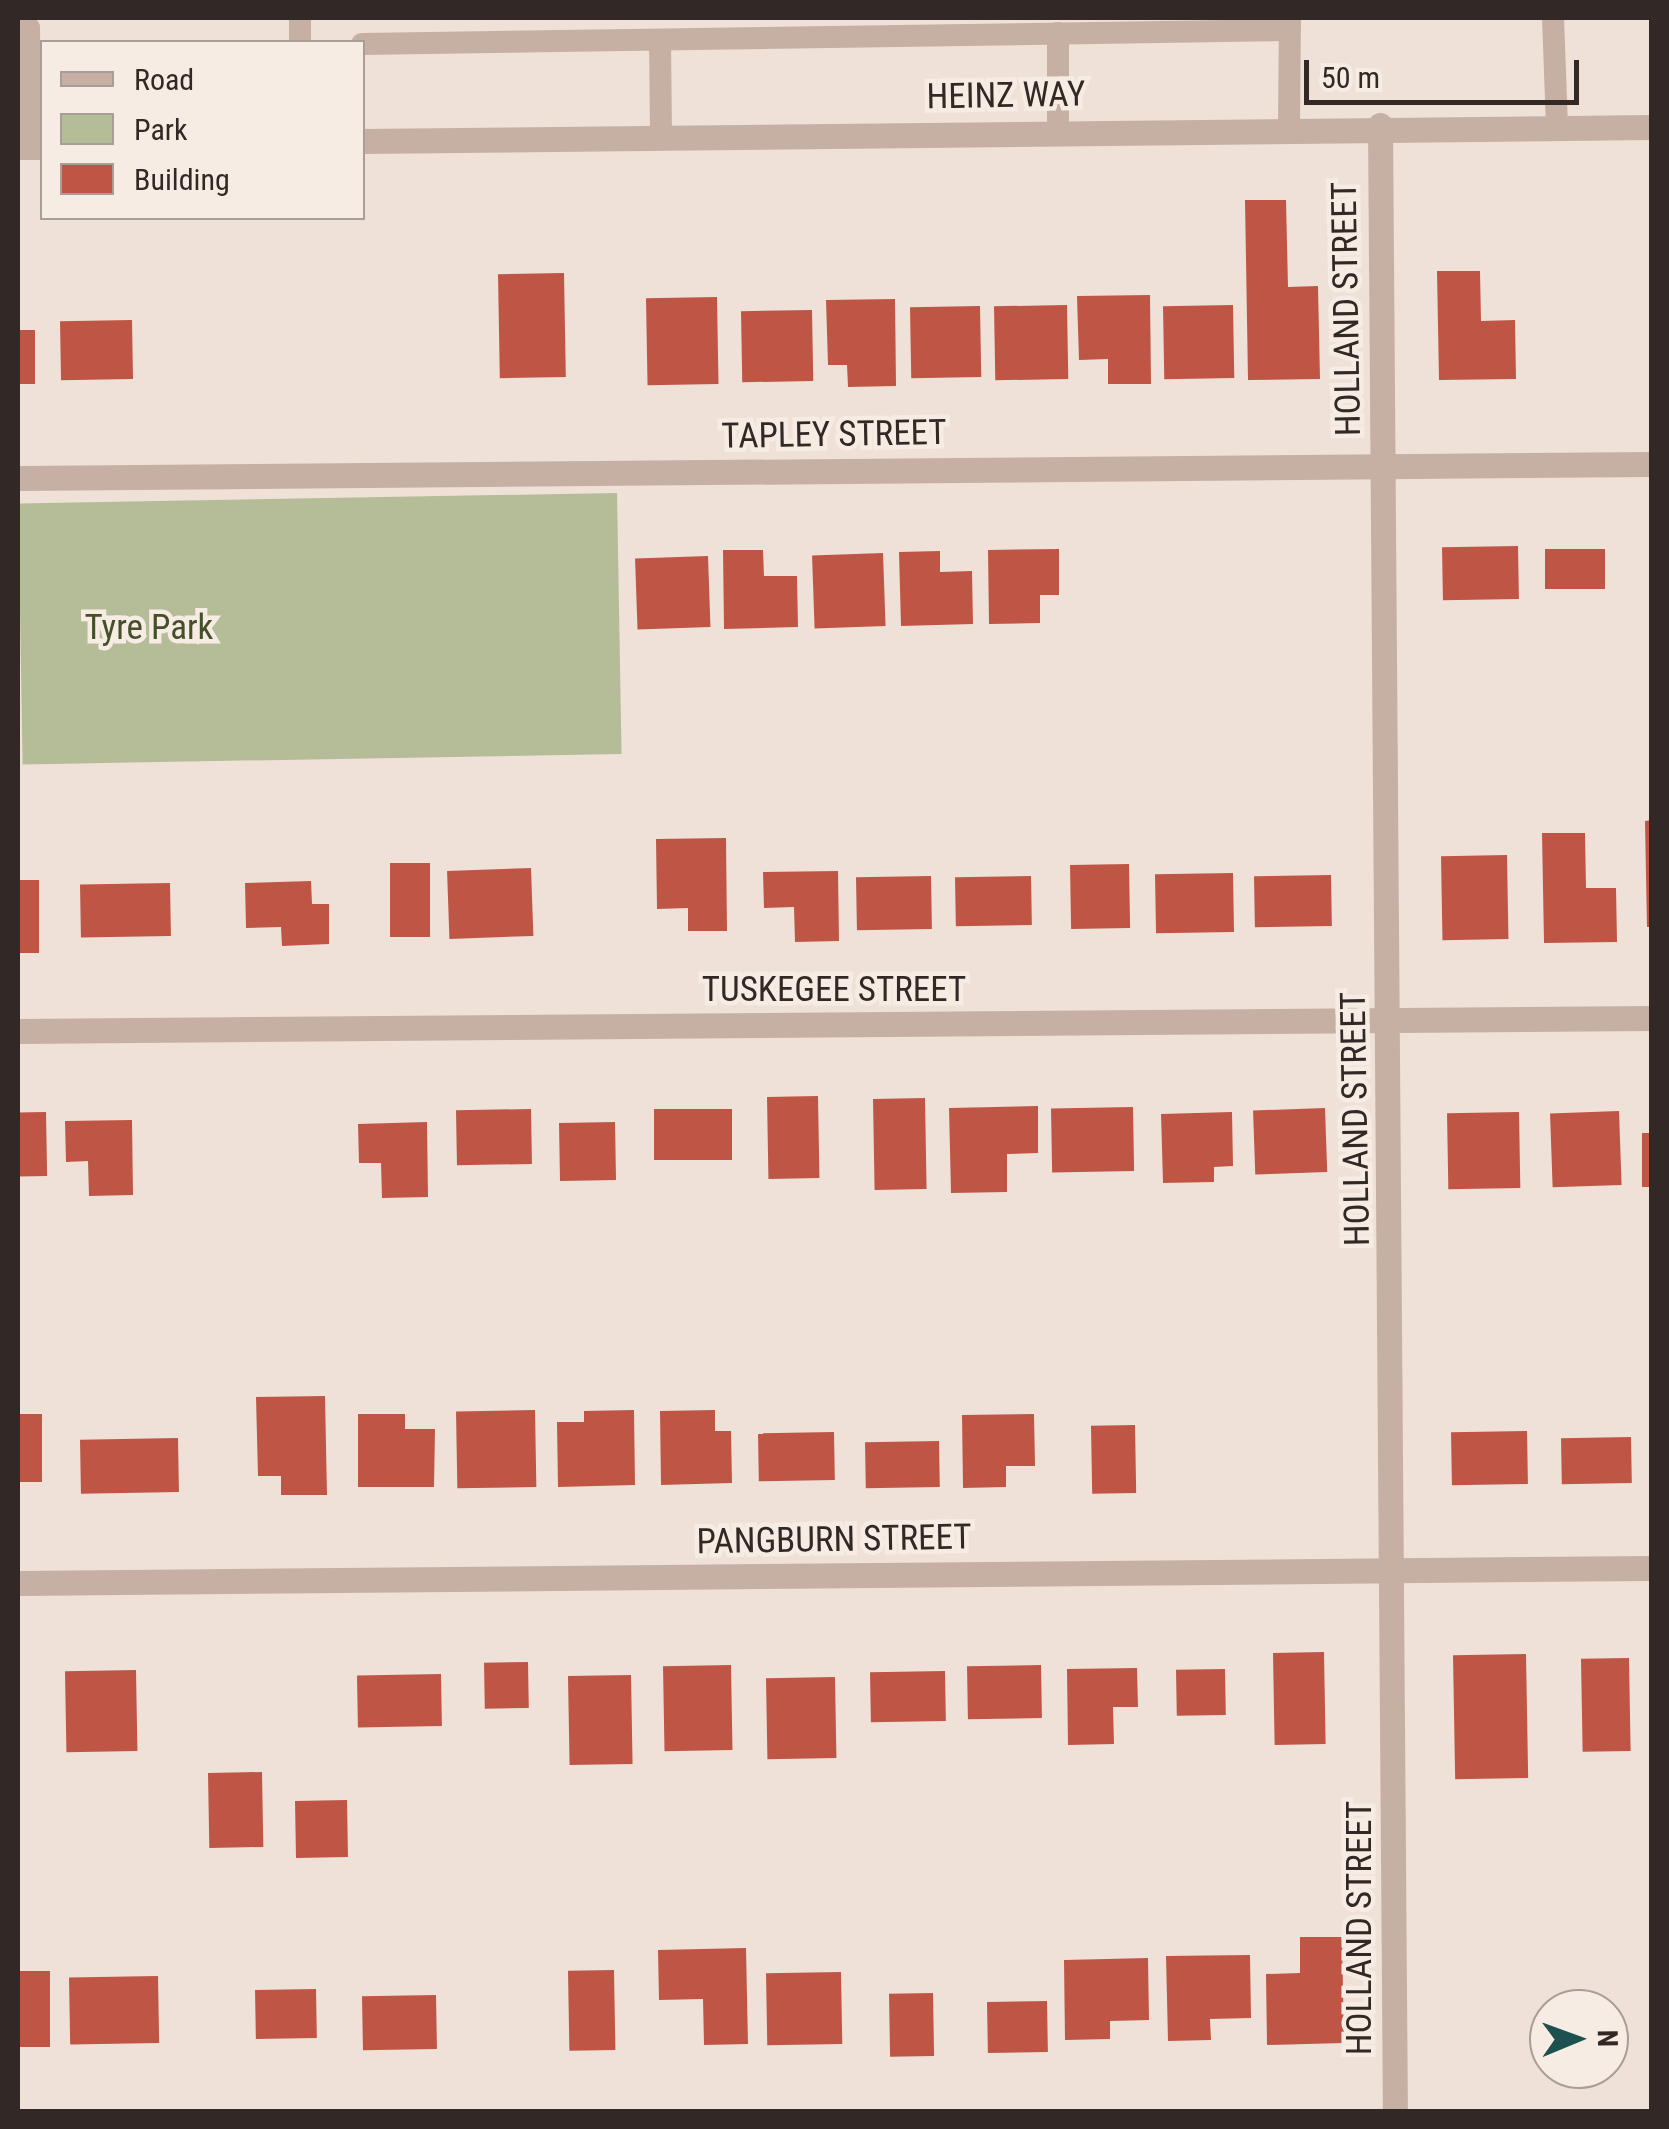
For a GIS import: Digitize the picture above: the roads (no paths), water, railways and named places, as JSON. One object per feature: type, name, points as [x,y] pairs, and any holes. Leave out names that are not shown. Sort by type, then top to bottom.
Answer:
[{"type":"street","name":"HEINZ WAY","points":[[365,141],[1380,125],[1652,128]]},
{"type":"street","name":"HOLLAND STREET","points":[[1380,125],[1396,1569],[1395,2112]]},
{"type":"street","name":"TAPLEY STREET","points":[[18,478],[1652,464]]},
{"type":"street","name":"TUSKEGEE STREET","points":[[18,1032],[1652,1018]]},
{"type":"street","name":"PANGBURN STREET","points":[[18,1582],[1652,1568]]},
{"type":"lane","points":[[1553,18],[1557,126]]},
{"type":"lane","points":[[365,44],[1058,33],[1290,24],[1289,126]]},
{"type":"lane","points":[[18,28],[29,28],[30,147]]},
{"type":"lane","points":[[1058,33],[1058,130]]},
{"type":"lane","points":[[660,40],[661,136]]},
{"type":"park label","name":"Tyre Park","points":[[149,628]]}]
